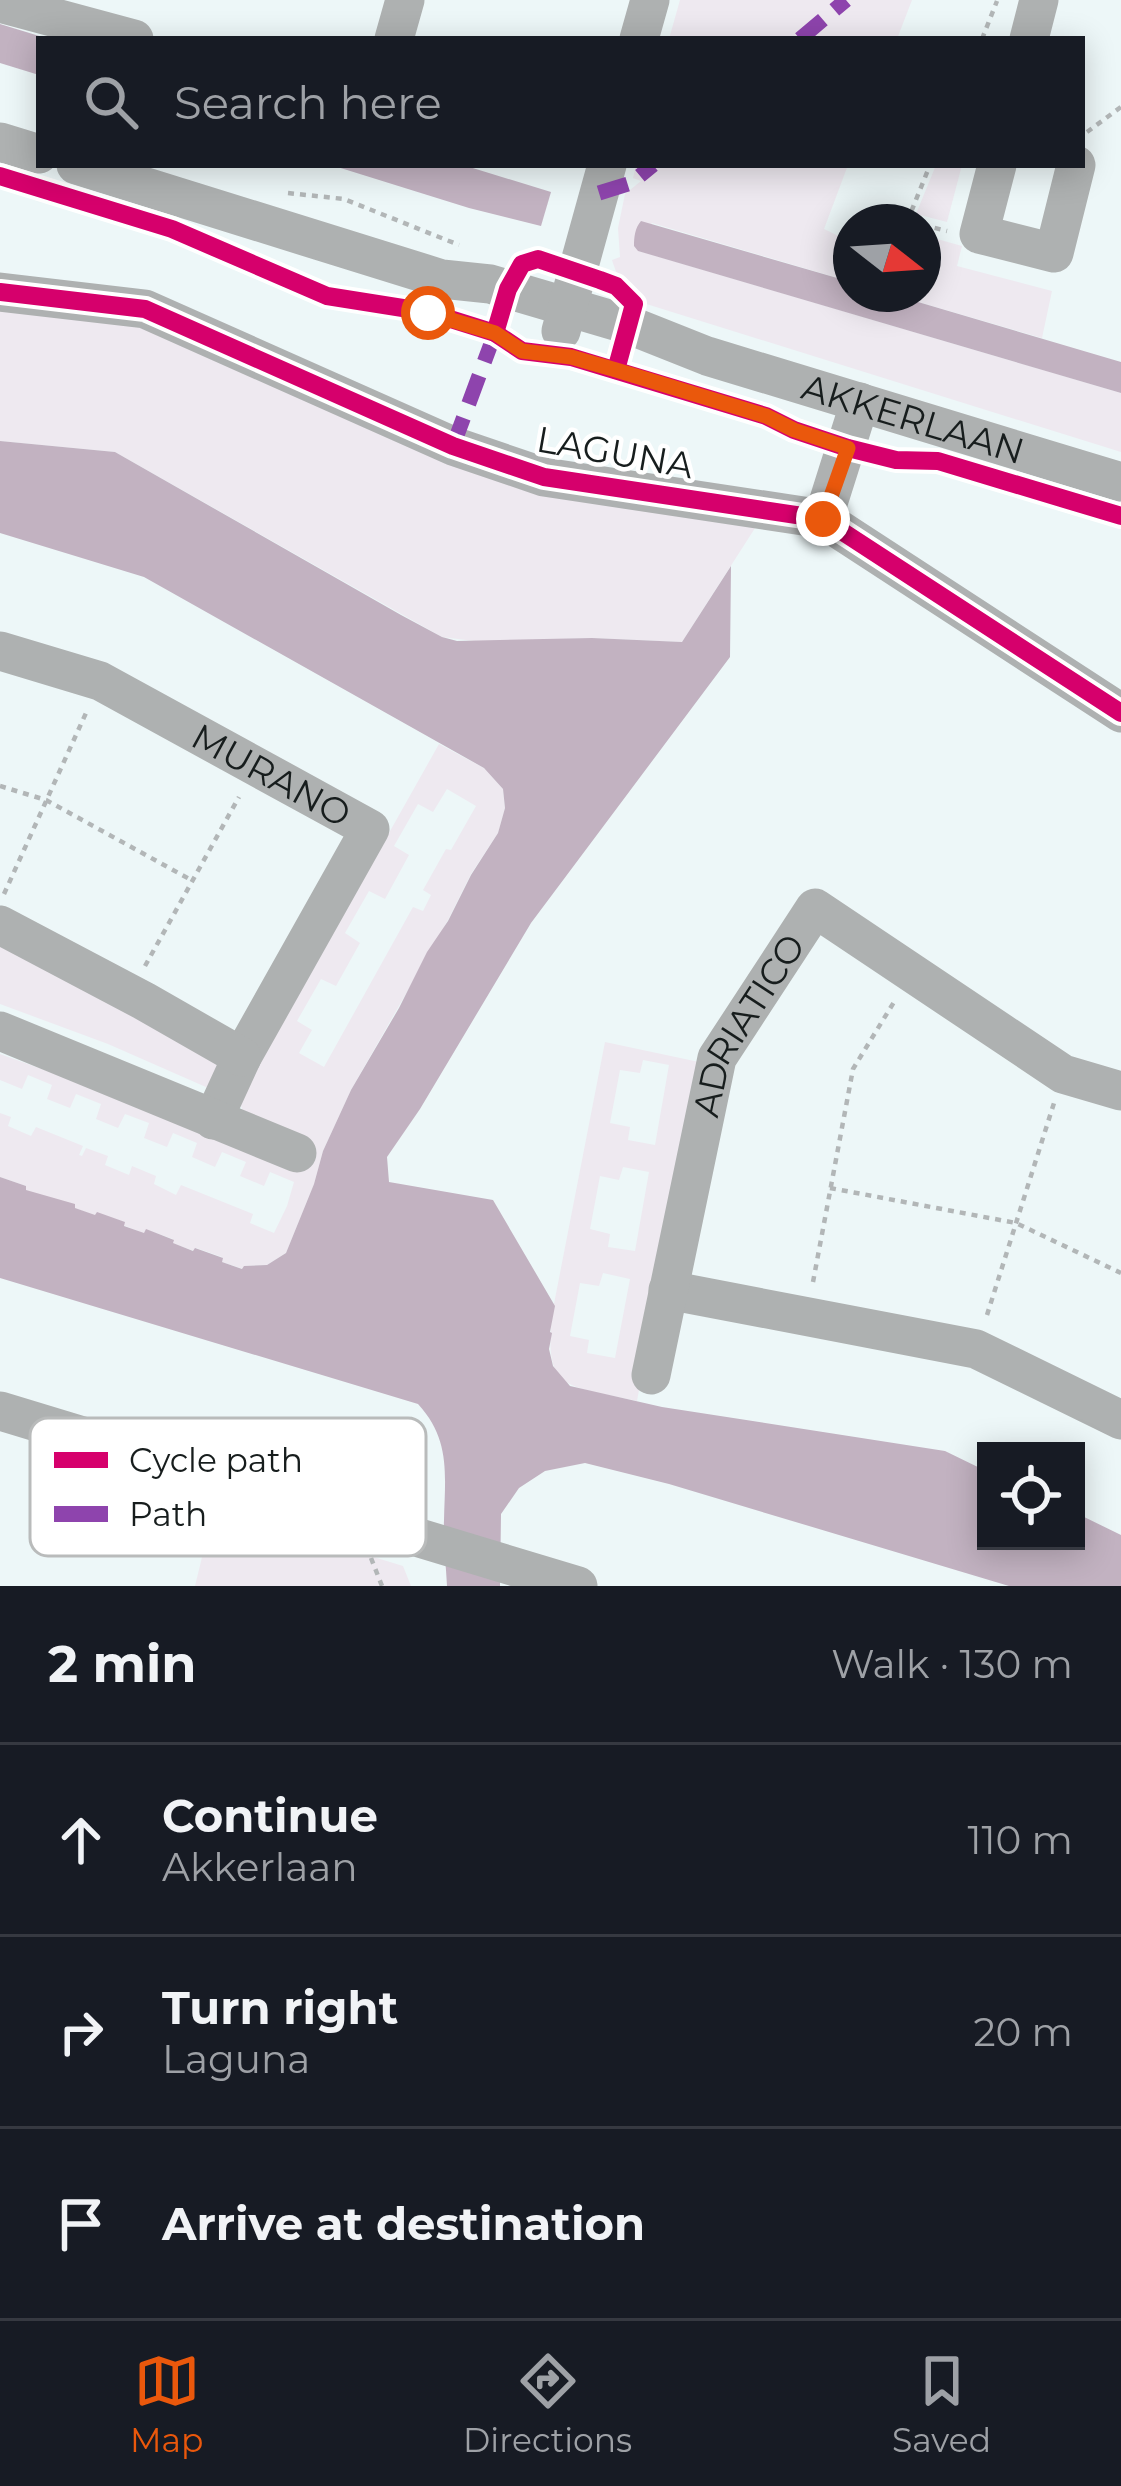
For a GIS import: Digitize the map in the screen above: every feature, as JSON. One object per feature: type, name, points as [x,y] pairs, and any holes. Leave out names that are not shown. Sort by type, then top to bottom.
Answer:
[{"type":"street","points":[[395,36],[405,0]]},
{"type":"street","points":[[640,36],[650,0]]},
{"type":"street","points":[[1030,36],[1039,0]]},
{"type":"street","points":[[0,3],[123,36]]},
{"type":"street","points":[[0,142],[36,153]]},
{"type":"street","name":"AKKERLAAN","points":[[88,168],[450,262],[565,319],[649,332],[707,356],[1121,482]]},
{"type":"street","points":[[565,319],[606,168]]},
{"type":"street","points":[[996,168],[979,234],[1054,253],[1075,168]]},
{"type":"street","name":"LAGUNA","points":[[0,292],[145,309],[453,446],[544,477],[823,519],[1121,713]]},
{"type":"street","points":[[823,519],[860,402]]},
{"type":"street","name":"MURANO","points":[[0,651],[100,681],[370,829],[242,1057],[213,1120]]},
{"type":"street","name":"ADRIATICO","points":[[651,1375],[716,1058],[815,908],[1063,1074],[1121,1091]]},
{"type":"street","points":[[0,925],[242,1057]]},
{"type":"street","points":[[0,1031],[298,1153]]},
{"type":"street","points":[[668,1290],[976,1349],[1121,1420]]},
{"type":"street","points":[[0,1411],[30,1420]]},
{"type":"street","points":[[426,1538],[578,1586]]},
{"type":"path","points":[[983,36],[997,1]]},
{"type":"path","points":[[1085,133],[1121,106]]},
{"type":"path","points":[[916,204],[929,168]]},
{"type":"path","points":[[271,188],[344,199],[450,262]]},
{"type":"path","points":[[0,903],[100,681]]},
{"type":"path","points":[[130,994],[256,766]]},
{"type":"path","points":[[0,786],[46,800],[193,881]]},
{"type":"path","points":[[806,1317],[853,1069],[912,973]]},
{"type":"path","points":[[976,1349],[1063,1074]]},
{"type":"path","points":[[830,1188],[1016,1223],[1121,1273]]},
{"type":"shaded area","points":[[680,0],[912,0],[898,36],[670,36]]},
{"type":"shaded area","points":[[0,24],[39,36],[36,74],[0,63]]},
{"type":"shaded area","points":[[341,168],[473,168],[551,192],[541,226]]},
{"type":"shaded area","points":[[635,168],[847,168],[824,229],[833,233],[833,277],[652,223],[639,251],[833,308],[833,312],[1121,393],[1121,452],[640,302],[622,284],[612,260],[620,257],[618,228],[625,194],[641,181],[633,178]]},
{"type":"shaded area","points":[[935,168],[961,168],[947,222],[941,220],[941,204],[920,204]]},
{"type":"shaded area","points":[[641,221],[833,277],[833,308],[638,251],[636,230]]},
{"type":"shaded area","points":[[941,240],[962,246],[957,266],[1052,291],[1042,338],[941,309]]},
{"type":"shaded area","points":[[0,303],[142,323],[282,387],[757,525],[682,642],[592,638],[482,642],[442,637],[115,452],[0,441]]},
{"type":"shaded area","points":[[941,309],[1121,362],[1121,393],[845,312]]},
{"type":"shaded area","points":[[0,441],[115,452],[401,615],[457,641],[682,642],[731,566],[730,657],[531,923],[387,1157],[389,1182],[493,1200],[555,1306],[549,1349],[553,1366],[570,1386],[662,1407],[945,1451],[977,1467],[977,1550],[1085,1550],[1085,1517],[1121,1535],[1121,1586],[1009,1586],[585,1463],[545,1471],[519,1488],[501,1514],[500,1586],[447,1586],[444,1459],[436,1431],[418,1404],[0,1278],[0,1177],[242,1269],[267,1265],[286,1253],[351,1090],[498,833],[505,808],[503,789],[484,768],[144,577],[0,533]]},
{"type":"shaded area","points":[[439,744],[484,768],[503,789],[505,808],[498,833],[351,1090],[286,1253],[267,1265],[243,1269],[222,1262],[222,1257],[194,1251],[147,1230],[145,1234],[0,1177],[0,1113],[11,1117],[8,1126],[31,1136],[36,1127],[83,1146],[79,1155],[86,1148],[108,1156],[105,1165],[129,1175],[132,1166],[156,1176],[154,1184],[176,1195],[181,1185],[253,1214],[250,1223],[274,1233],[294,1182],[270,1172],[264,1186],[240,1176],[246,1162],[222,1152],[215,1167],[192,1157],[197,1143],[173,1133],[167,1147],[144,1138],[149,1123],[125,1114],[118,1128],[96,1119],[101,1104],[76,1094],[70,1108],[47,1099],[52,1085],[28,1075],[22,1089],[0,1080],[0,1054],[56,1074],[245,1116],[241,1096]],"holes":[[[447,789],[476,806],[423,890],[431,895],[423,911],[413,907],[324,1067],[299,1053],[312,1030],[297,1021],[321,979],[336,986],[360,943],[345,933],[369,891],[385,899],[409,855],[394,846],[418,804],[433,812]]]},
{"type":"shaded area","points":[[0,937],[230,1060],[215,1091],[0,1004]]},
{"type":"shaded area","points":[[605,1042],[699,1062],[637,1401],[592,1392],[564,1380],[551,1356],[553,1309]],"holes":[[[643,1060],[669,1065],[655,1145],[628,1140],[630,1127],[610,1123],[620,1070],[640,1073]],[[623,1167],[649,1172],[635,1251],[608,1247],[610,1234],[590,1229],[600,1176],[619,1180]],[[603,1273],[630,1279],[615,1358],[587,1353],[589,1340],[570,1336],[580,1283],[599,1286]]]},
{"type":"shaded area","points":[[202,1556],[370,1556],[403,1566],[411,1586],[195,1586]]},
{"type":"marked path","points":[[804,36],[846,0]]},
{"type":"marked path","points":[[599,193],[631,183],[649,168]]},
{"type":"marked path","points":[[453,446],[495,333]]},
{"type":"cycle path","points":[[0,176],[172,229],[327,296],[428,312],[495,333],[522,351],[571,357],[766,416],[848,448],[896,460],[938,461],[1121,516]]},
{"type":"cycle path","points":[[495,333],[508,289],[522,264],[538,259],[616,286],[634,304],[616,370]]},
{"type":"cycle path","points":[[0,292],[145,309],[453,446],[544,477],[823,519],[1121,713]]},
{"type":"route","points":[[428,313],[495,333],[522,351],[571,357],[616,370],[766,416],[848,448],[823,519]]}]
